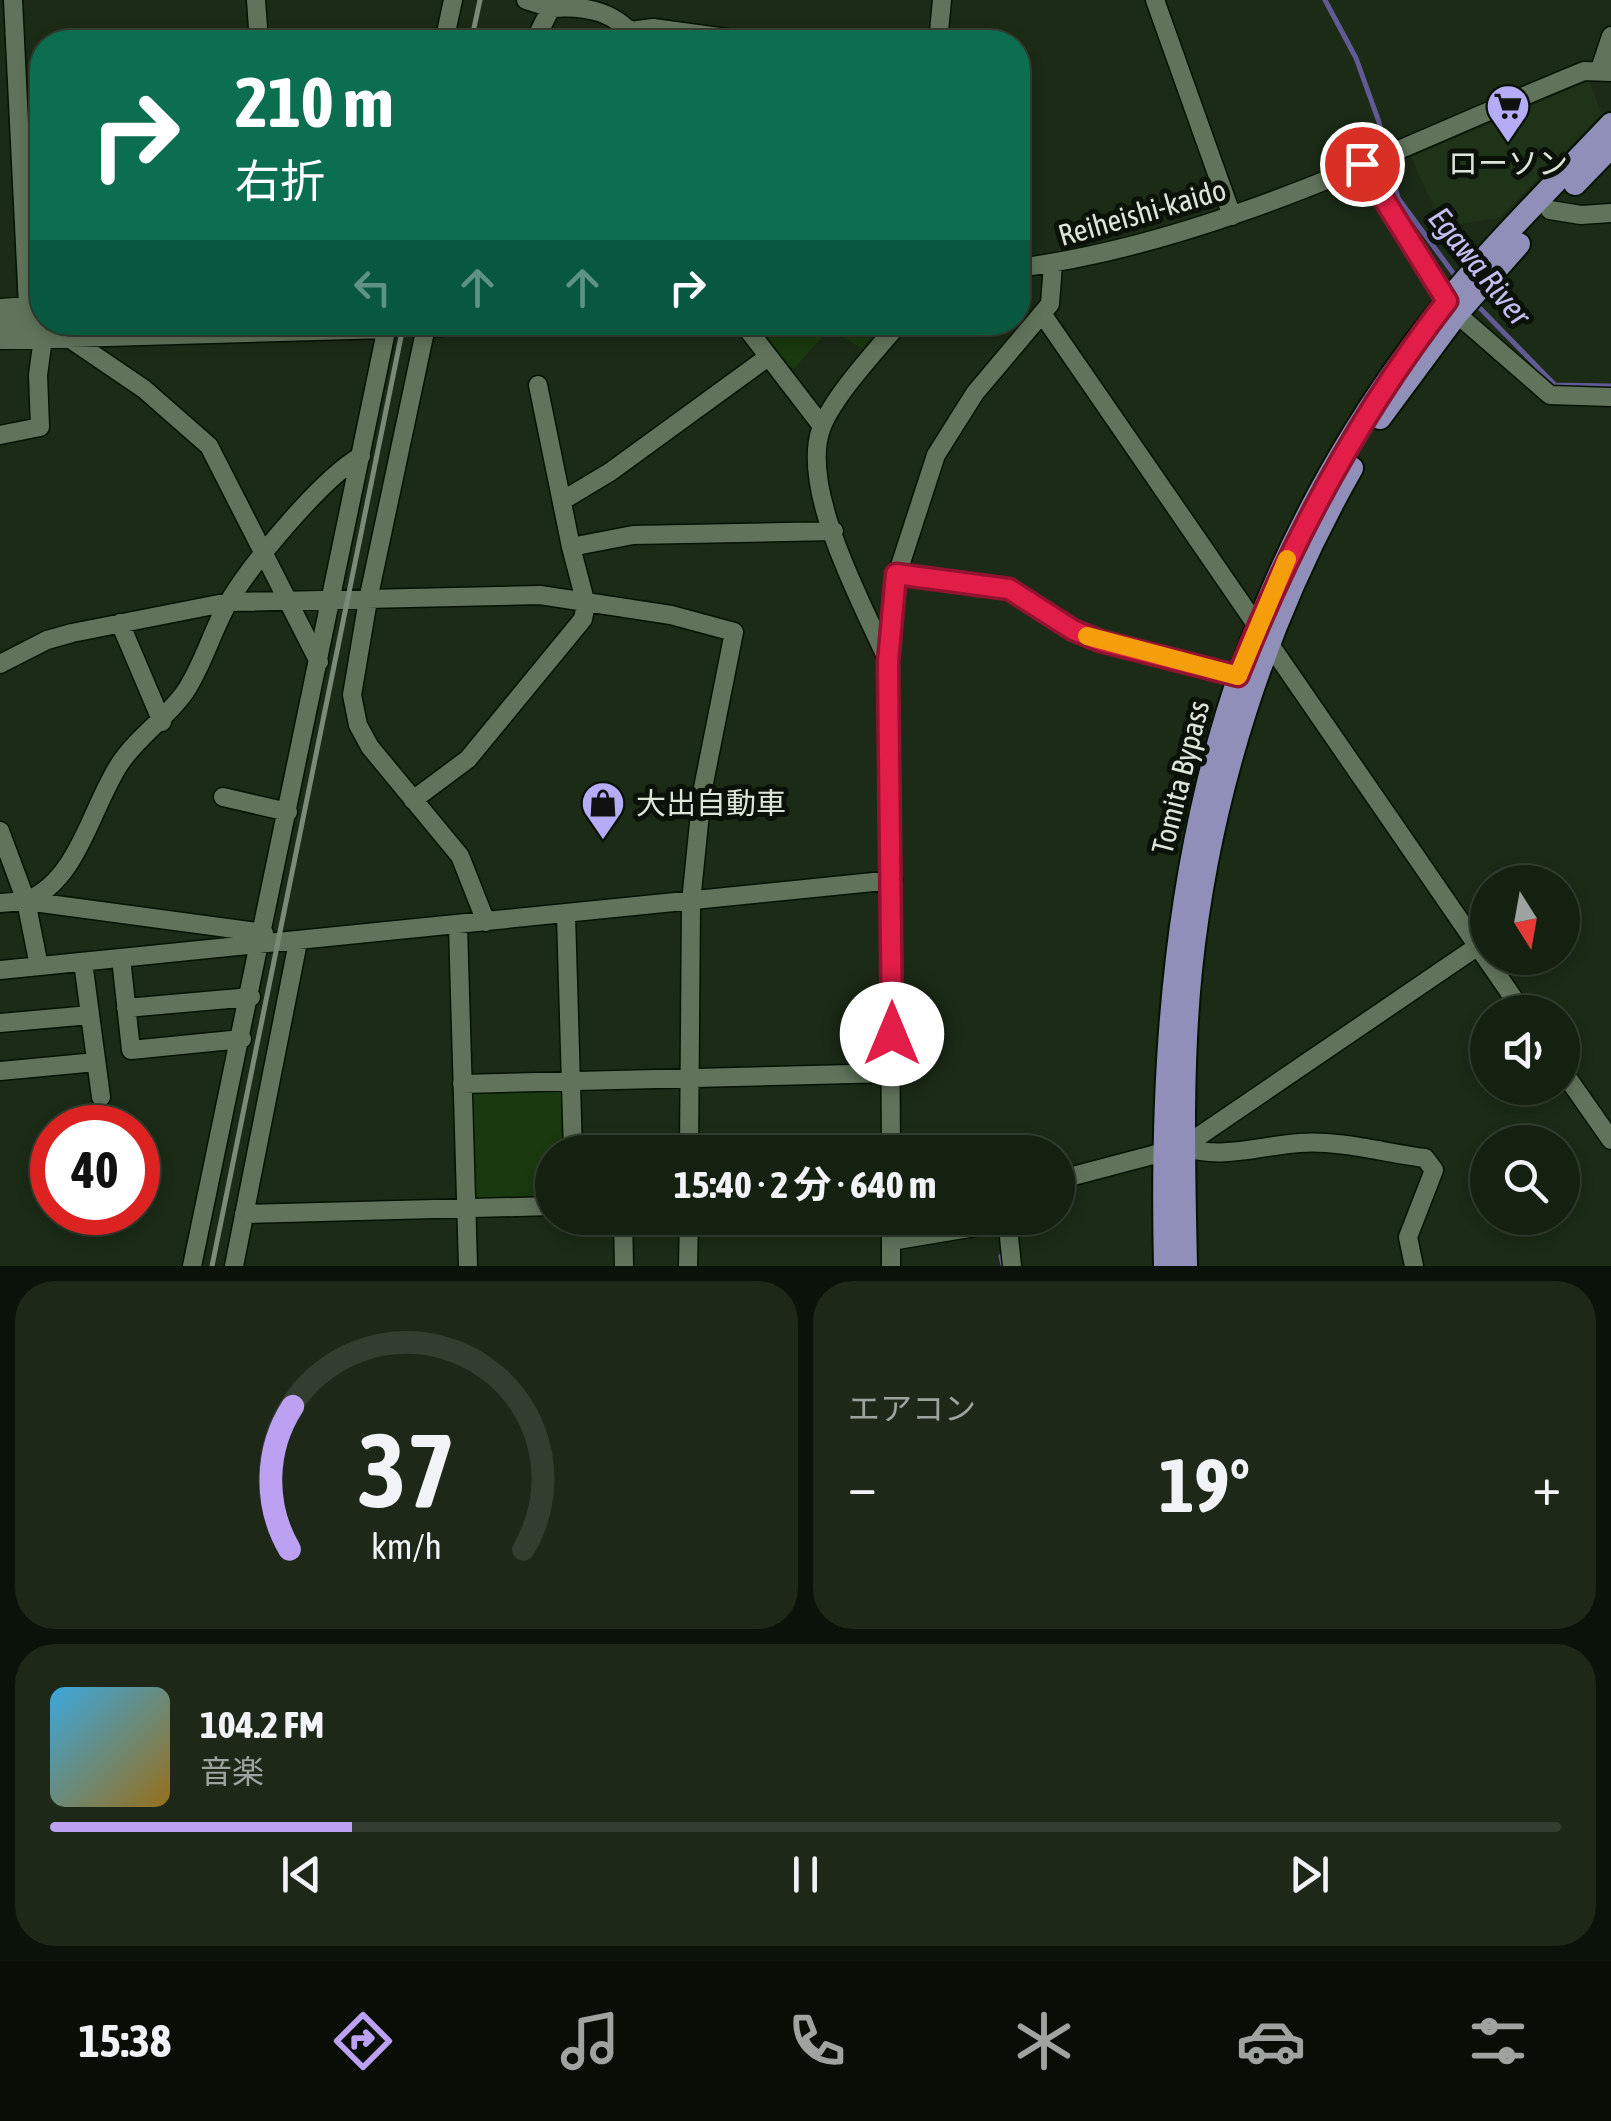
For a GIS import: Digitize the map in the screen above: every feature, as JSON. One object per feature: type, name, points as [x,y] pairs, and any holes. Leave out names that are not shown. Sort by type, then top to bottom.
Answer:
[{"type":"main road","name":"Tomita Bypass","points":[[1186,1266],[1173,1150],[1168,1027],[1180,915],[1210,768],[1238,676],[1263,634],[1340,458],[1380,392],[1611,124]]},
{"type":"main road","name":"Tomita Bypass","points":[[1461,298],[1611,147]]},
{"type":"main road","name":"Tomita Bypass","points":[[1165,1266],[1191,970],[1209,854],[1263,634]]},
{"type":"street","points":[[13,0],[30,226]]},
{"type":"street","points":[[256,0],[257,30]]},
{"type":"street","points":[[447,30],[453,0]]},
{"type":"street","points":[[526,0],[552,8],[574,3],[601,11],[625,30]]},
{"type":"street","points":[[939,30],[942,0]]},
{"type":"street","points":[[1155,0],[1232,216]]},
{"type":"street","points":[[540,30],[552,8]]},
{"type":"street","points":[[1606,70],[1611,36]]},
{"type":"street","name":"Reiheishi-kaido","points":[[1030,330],[1054,294],[1053,264],[1150,242],[1232,216],[1584,71],[1606,70]]},
{"type":"street","points":[[1362,164],[1461,298],[1550,394],[1611,396]]},
{"type":"street","points":[[1550,210],[1581,215],[1611,212]]},
{"type":"street","points":[[1030,267],[1053,264]]},
{"type":"street","points":[[0,308],[30,306]]},
{"type":"street","points":[[1043,315],[1470,934]]},
{"type":"street","points":[[0,323],[30,328]]},
{"type":"street","points":[[0,340],[30,333]]},
{"type":"street","points":[[0,435],[40,427],[38,375],[42,335]]},
{"type":"street","points":[[59,335],[144,389],[209,446],[319,662]]},
{"type":"street","points":[[69,338],[148,335]]},
{"type":"street","points":[[192,1266],[251,997],[385,335]]},
{"type":"street","points":[[425,335],[352,678],[354,708],[370,747],[460,856],[486,922]]},
{"type":"street","points":[[752,335],[822,426]]},
{"type":"street","points":[[888,662],[834,532],[816,468],[822,426],[890,335]]},
{"type":"street","name":"Reiheishi-kaido","points":[[892,1135],[888,662],[896,574],[918,498],[947,433],[1025,335]]},
{"type":"street","points":[[565,499],[610,472],[768,357]]},
{"type":"street","points":[[413,800],[468,758],[583,618],[586,604],[538,385]]},
{"type":"street","points":[[26,901],[38,896],[73,857],[120,762],[162,722],[188,688],[229,602],[266,552],[343,466],[360,456]]},
{"type":"street","points":[[572,547],[633,535],[834,532]]},
{"type":"street","points":[[896,574],[1009,589],[1073,630],[1100,641],[1238,676]]},
{"type":"street","points":[[0,664],[47,640],[229,602],[540,596],[671,615],[734,632],[702,793],[691,902],[689,1135]]},
{"type":"street","points":[[120,624],[162,722]]},
{"type":"street","points":[[223,797],[288,812]]},
{"type":"street","points":[[0,831],[26,901],[40,966]]},
{"type":"street","points":[[0,903],[26,901],[298,942],[892,880]]},
{"type":"street","points":[[566,915],[573,1135]]},
{"type":"street","points":[[458,926],[468,1266]]},
{"type":"street","points":[[0,970],[262,939]]},
{"type":"street","points":[[234,1266],[298,942]]},
{"type":"street","points":[[1075,1176],[1173,1150],[1470,951]]},
{"type":"street","points":[[120,958],[131,1050],[242,1039]]},
{"type":"street","points":[[84,962],[100,1097]]},
{"type":"street","points":[[126,1008],[251,997]]},
{"type":"street","points":[[0,1023],[90,1015]]},
{"type":"street","points":[[0,1072],[96,1062]]},
{"type":"street","points":[[462,1084],[892,1073]]},
{"type":"street","points":[[1580,1096],[1611,1140]]},
{"type":"street","points":[[1173,1150],[1210,1156],[1302,1142],[1425,1158],[1434,1170],[1408,1236],[1414,1266]]},
{"type":"street","points":[[244,1214],[535,1207]]},
{"type":"street","points":[[623,1235],[624,1266]]},
{"type":"street","points":[[688,1266],[689,1235]]},
{"type":"street","points":[[891,1235],[891,1266]]},
{"type":"street","points":[[891,1241],[924,1235]]},
{"type":"street","points":[[1008,1235],[1012,1266]]},
{"type":"shaded area","points":[[1589,81],[1602,114],[1499,218],[1443,227],[1411,157]]},
{"type":"shaded area","points":[[765,335],[824,335],[793,370]]},
{"type":"shaded area","points":[[839,335],[874,335],[862,349]]},
{"type":"shaded area","points":[[567,1088],[568,1135],[535,1135],[535,1198],[474,1200],[471,1091]]},
{"type":"waterway","name":"Egawa River","points":[[1325,0],[1356,58],[1379,122],[1398,198],[1456,277]]},
{"type":"waterway","name":"Egawa River","points":[[1474,302],[1555,385],[1611,386]]},
{"type":"waterway","points":[[1001,1256],[1003,1266]]},
{"type":"railway","points":[[474,30],[480,0]]},
{"type":"railway","points":[[212,1266],[401,335]]},
{"type":"slow traffic","points":[[1087,636],[1238,676],[1287,559]]},
{"type":"place","name":"ローソン","points":[[1508,144]]},
{"type":"place","name":"大出自動車","points":[[603,841]]},
{"type":"route","points":[[892,1034],[888,662],[896,574],[1009,589],[1029,598],[1073,630],[1100,641],[1238,676],[1283,568],[1330,476],[1370,406],[1447,301],[1362,164]]}]
